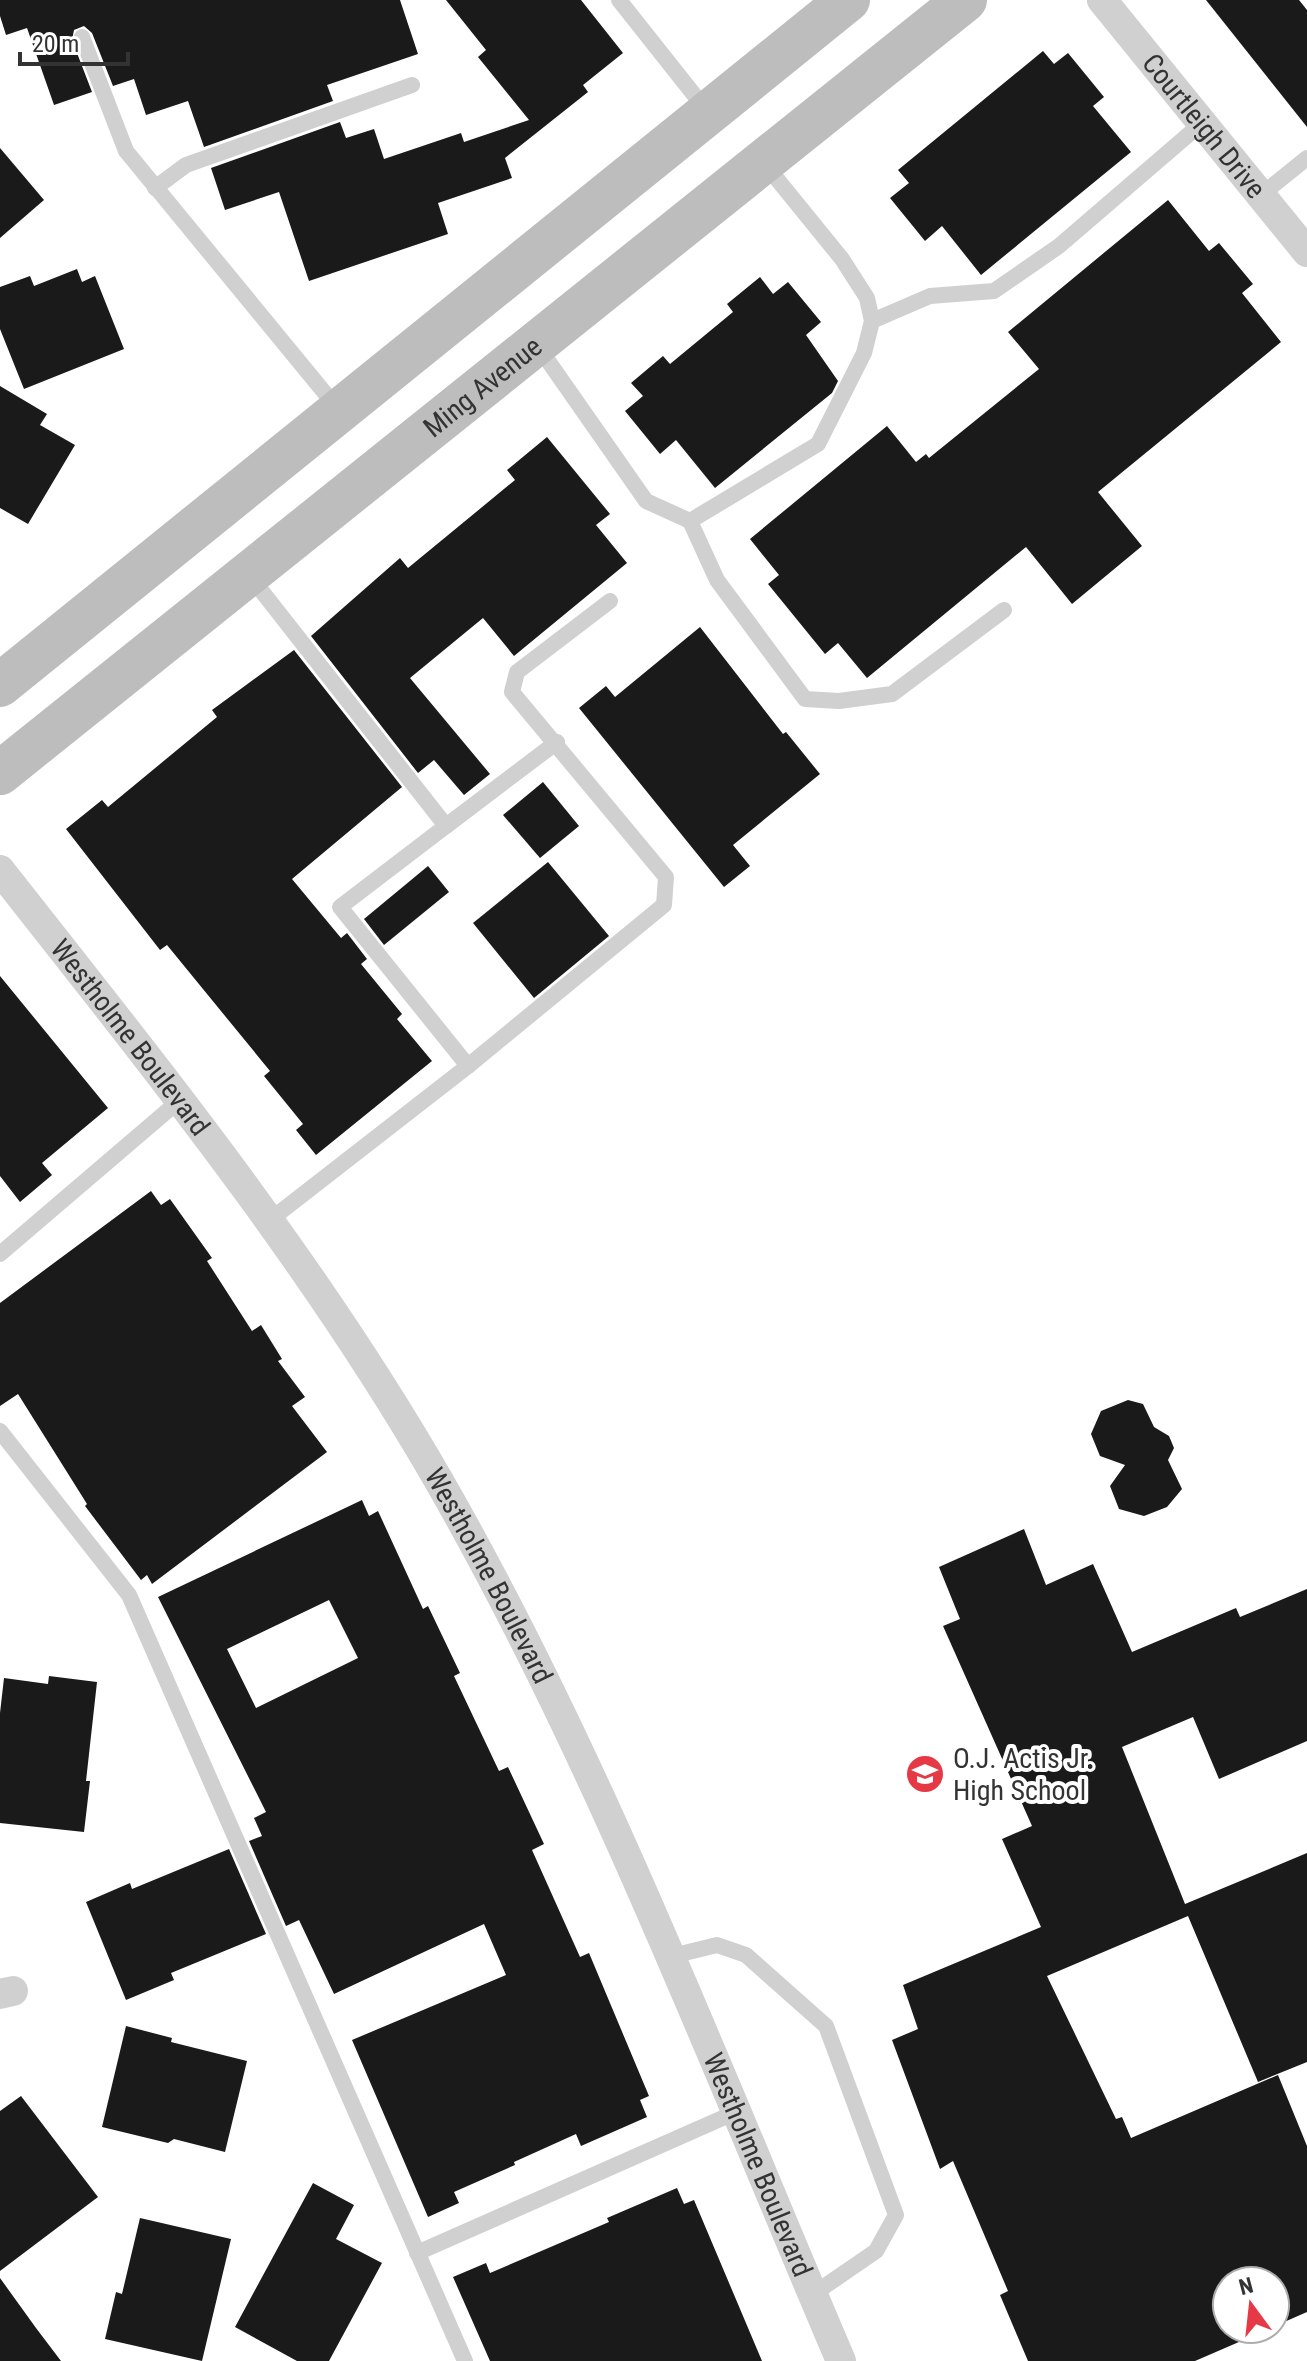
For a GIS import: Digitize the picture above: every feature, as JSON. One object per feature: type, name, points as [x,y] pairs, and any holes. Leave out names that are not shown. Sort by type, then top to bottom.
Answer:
[{"type":"main road","points":[[0,685],[848,0]]},
{"type":"main road","name":"Ming Avenue","points":[[0,773],[965,0]]},
{"type":"street","name":"Courtleigh Drive","points":[[1102,0],[1307,252]]},
{"type":"street","name":"Westholme Boulevard","points":[[0,870],[270,1220],[348,1333],[438,1479],[520,1629],[594,1784],[841,2361]]},
{"type":"lane","points":[[619,0],[708,113]]},
{"type":"lane","points":[[82,37],[126,151],[339,410]]},
{"type":"lane","points":[[155,188],[186,165],[412,85]]},
{"type":"lane","points":[[872,321],[930,296],[994,291],[1059,246],[1202,123]]},
{"type":"lane","points":[[1261,195],[1307,158]]},
{"type":"lane","points":[[690,521],[818,444],[864,353],[872,321],[867,298],[842,259],[763,162]]},
{"type":"lane","points":[[536,344],[646,501],[690,521],[717,580],[805,699],[839,701],[892,694],[1004,610]]},
{"type":"lane","points":[[248,574],[446,826]]},
{"type":"lane","points":[[270,1220],[468,1066],[664,905],[666,877],[557,742],[512,692],[517,672],[610,601]]},
{"type":"lane","points":[[468,1066],[340,907],[557,742]]},
{"type":"lane","points":[[0,1254],[180,1100]]},
{"type":"lane","points":[[0,1431],[129,1595],[465,2361]]},
{"type":"lane","points":[[668,1957],[717,1945],[746,1955],[826,2026],[896,2215],[876,2251],[812,2295]]},
{"type":"lane","points":[[417,2253],[734,2113]]},
{"type":"building","points":[[0,0],[400,0],[418,54],[327,85],[333,101],[204,147],[188,101],[146,115],[134,79],[113,86],[92,33],[84,26],[74,30],[72,40],[92,92],[54,105],[27,28],[6,35],[0,16]]},
{"type":"building","points":[[446,0],[581,0],[623,53],[583,85],[588,92],[505,158],[512,178],[438,203],[448,234],[309,281],[279,192],[225,210],[211,168],[340,122],[346,138],[374,129],[384,159],[461,133],[464,142],[529,120],[478,57],[486,50]]},
{"type":"building","points":[[1206,0],[1299,0],[1307,10],[1307,127]]},
{"type":"building","points":[[1043,51],[1054,64],[1068,53],[1104,97],[1093,106],[1131,152],[981,275],[942,226],[925,241],[890,198],[909,183],[898,170]]},
{"type":"building","points":[[0,148],[44,200],[0,238]]},
{"type":"building","points":[[1168,200],[1209,251],[1219,243],[1253,284],[1242,293],[1281,342],[1098,492],[1142,546],[1072,604],[1026,547],[867,678],[838,643],[825,654],[768,584],[779,575],[750,539],[887,426],[916,462],[926,454],[929,458],[1039,369],[1008,332]]},
{"type":"building","points":[[77,269],[82,282],[95,276],[124,349],[24,389],[0,329],[0,287],[30,276],[34,286]]},
{"type":"building","points":[[760,277],[773,294],[788,282],[821,322],[806,335],[838,381],[832,393],[715,488],[676,440],[660,454],[625,411],[643,396],[631,383],[663,356],[670,364],[733,312],[727,304]]},
{"type":"building","points":[[0,386],[47,414],[40,425],[75,445],[28,524],[0,508]]},
{"type":"building","points":[[547,437],[610,514],[596,525],[627,563],[514,656],[483,618],[410,678],[490,774],[464,795],[434,760],[418,773],[311,636],[400,558],[408,568],[515,480],[507,470]]},
{"type":"building","points":[[700,627],[783,734],[786,732],[820,774],[733,845],[750,866],[724,887],[579,708],[606,686],[615,697]]},
{"type":"building","points":[[294,650],[402,787],[292,879],[341,938],[347,933],[367,959],[361,964],[402,1014],[397,1019],[432,1061],[316,1155],[296,1130],[303,1124],[264,1076],[270,1071],[167,945],[160,950],[66,829],[102,800],[108,807],[217,717],[212,710]]},
{"type":"building","points":[[543,782],[579,826],[540,858],[503,815]]},
{"type":"building","points":[[548,862],[609,936],[534,998],[473,923]]},
{"type":"building","points":[[428,866],[449,892],[384,945],[364,919]]},
{"type":"building","points":[[0,976],[108,1108],[42,1163],[52,1175],[20,1202],[0,1176]]},
{"type":"building","points":[[151,1191],[161,1205],[170,1199],[212,1258],[207,1261],[252,1331],[261,1325],[282,1359],[278,1361],[305,1397],[292,1406],[327,1452],[152,1584],[147,1575],[141,1580],[85,1506],[87,1504],[18,1394],[0,1406],[0,1303]]},
{"type":"building","points":[[1128,1400],[1143,1404],[1154,1427],[1169,1436],[1174,1448],[1168,1460],[1182,1489],[1167,1507],[1144,1516],[1119,1509],[1110,1486],[1125,1465],[1100,1456],[1091,1434],[1101,1411]]},
{"type":"building","points":[[362,1500],[369,1516],[378,1511],[423,1609],[428,1606],[460,1673],[454,1676],[499,1771],[508,1767],[544,1844],[532,1850],[580,1957],[589,1953],[649,2096],[640,2100],[647,2117],[581,2146],[576,2134],[514,2162],[515,2165],[454,2192],[459,2203],[428,2217],[352,2040],[506,1975],[484,1924],[334,1994],[299,1920],[286,1926],[249,1841],[262,1836],[254,1818],[266,1812],[158,1597]],"holes":[[[329,1600],[358,1658],[256,1708],[227,1649]]]},
{"type":"building","points":[[1024,1529],[1046,1585],[1093,1564],[1132,1652],[1236,1608],[1240,1617],[1307,1589],[1307,1741],[1219,1779],[1193,1717],[1122,1747],[1185,1904],[1307,1853],[1307,2062],[1258,2082],[1188,1916],[1047,1976],[1116,2119],[1122,2117],[1131,2138],[1278,2075],[1307,2146],[1307,2312],[1291,2319],[1291,2265],[1211,2265],[1211,2345],[1232,2345],[1195,2361],[1028,2361],[1000,2295],[1008,2291],[953,2161],[940,2169],[892,2040],[918,2029],[903,1985],[1041,1927],[1002,1839],[1032,1826],[943,1626],[960,1619],[939,1567]]},
{"type":"building","points":[[49,1676],[97,1682],[86,1781],[90,1781],[84,1832],[0,1823],[0,1713],[4,1678],[48,1684]]},
{"type":"building","points":[[229,1849],[266,1934],[171,1973],[174,1980],[126,2000],[86,1902],[130,1883],[132,1889]]},
{"type":"building","points":[[126,2026],[172,2038],[171,2042],[247,2061],[225,2152],[174,2139],[168,2143],[102,2127]]},
{"type":"building","points":[[21,2096],[98,2197],[0,2271],[0,2111]]},
{"type":"building","points":[[313,2183],[354,2205],[336,2239],[382,2263],[329,2361],[297,2361],[235,2327]]},
{"type":"building","points":[[677,2188],[684,2204],[694,2200],[762,2361],[490,2361],[453,2277],[486,2263],[490,2273],[609,2222],[607,2218]]},
{"type":"building","points":[[140,2218],[231,2239],[202,2361],[105,2339],[116,2292],[122,2294]]},
{"type":"building","points":[[0,2278],[36,2328],[61,2361],[0,2361]]},
{"type":"place","name":"O.J. Actis Jr. High School","points":[[925,1774]]}]
